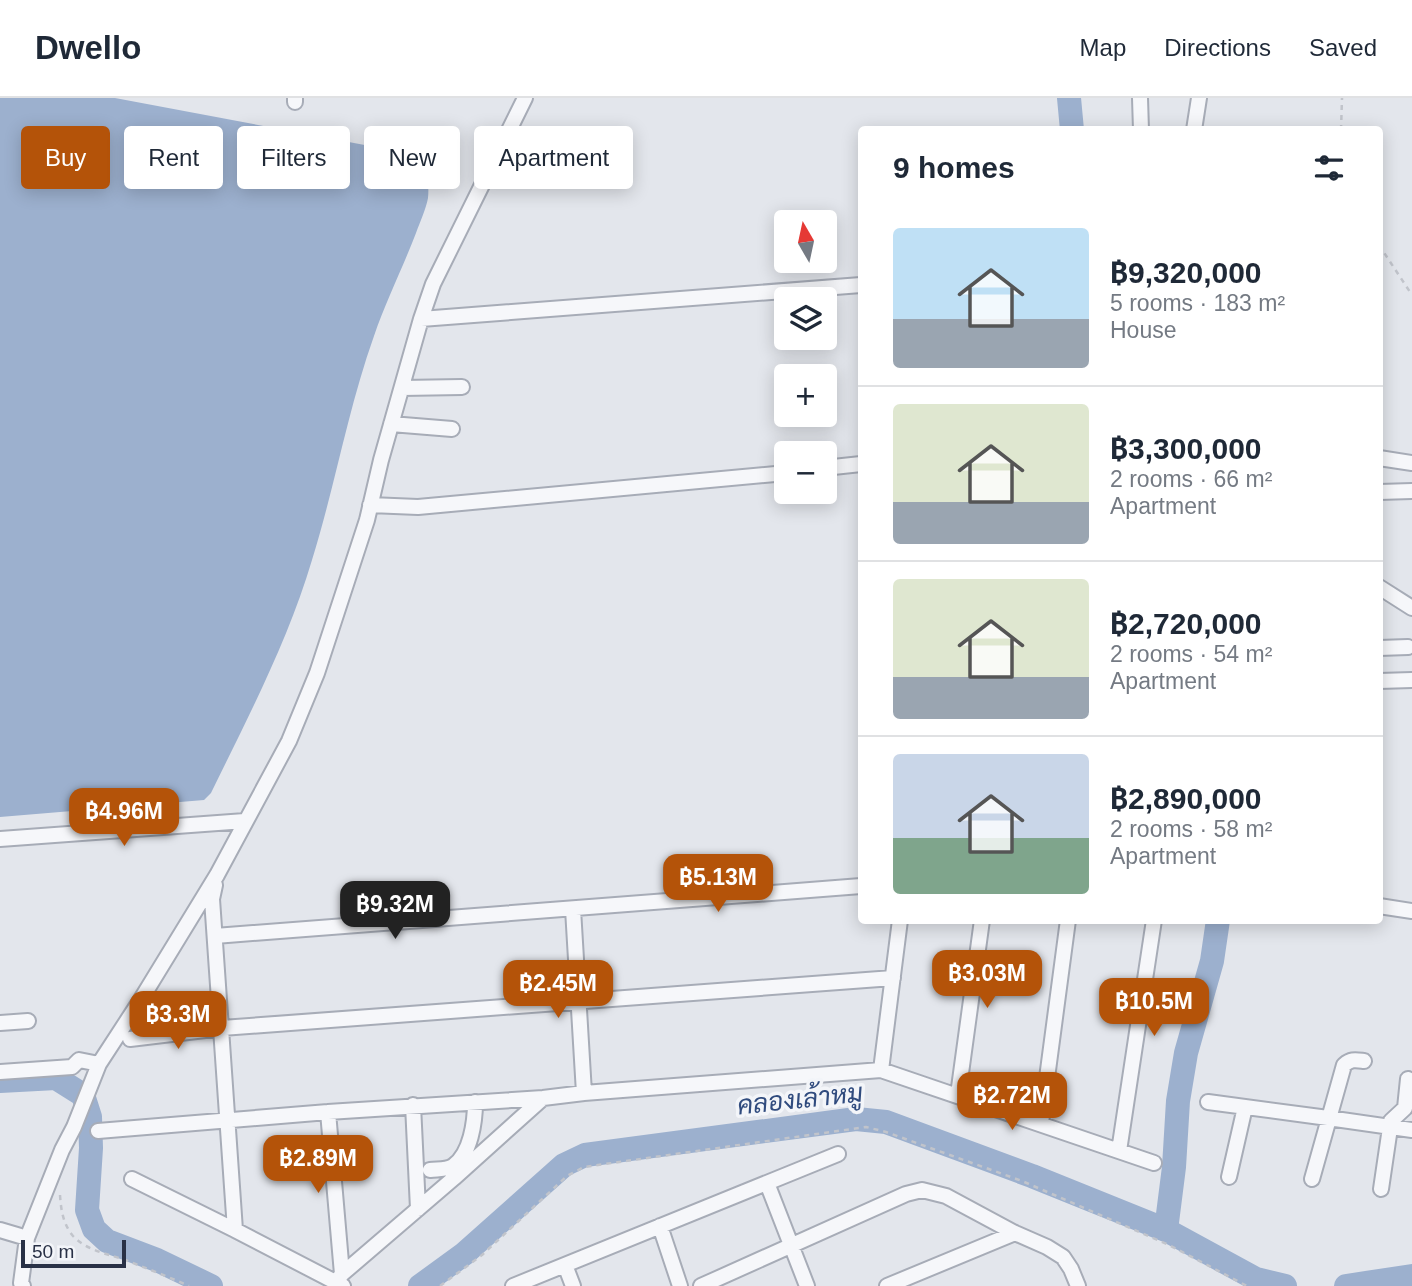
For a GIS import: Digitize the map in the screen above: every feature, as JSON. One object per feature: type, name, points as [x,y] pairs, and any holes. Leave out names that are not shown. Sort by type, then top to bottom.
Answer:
[{"type":"street","points":[[23,1286],[21,1283],[27,1238],[97,1069],[217,875],[289,741],[317,673],[367,520],[391,425],[433,284],[524,98]]},
{"type":"street","points":[[1140,98],[1141,126]]},
{"type":"street","points":[[1195,126],[1199,98]]},
{"type":"street","points":[[421,319],[858,285]]},
{"type":"street","points":[[402,388],[462,387]]},
{"type":"street","points":[[391,425],[452,429]]},
{"type":"street","points":[[1383,459],[1412,463]]},
{"type":"street","points":[[837,467],[858,464]]},
{"type":"street","points":[[370,505],[418,507],[774,473]]},
{"type":"street","points":[[1383,492],[1412,491]]},
{"type":"street","points":[[1383,590],[1412,608]]},
{"type":"street","points":[[1383,648],[1408,647]]},
{"type":"street","points":[[1383,681],[1412,681]]},
{"type":"street","points":[[0,839],[245,821]]},
{"type":"street","points":[[217,875],[212,899],[235,1230]]},
{"type":"street","points":[[215,936],[858,886]]},
{"type":"street","points":[[1383,907],[1412,911]]},
{"type":"street","points":[[573,909],[584,1093]]},
{"type":"street","points":[[881,1070],[900,924]]},
{"type":"street","points":[[958,1095],[981,924]]},
{"type":"street","points":[[1041,1124],[1067,924]]},
{"type":"street","points":[[1119,1151],[1153,924]]},
{"type":"street","points":[[130,1039],[222,1028],[893,978]]},
{"type":"street","points":[[0,1023],[28,1021]]},
{"type":"street","points":[[1312,1179],[1344,1065],[1354,1059],[1364,1061]]},
{"type":"street","points":[[0,1073],[72,1066],[79,1060],[97,1069]]},
{"type":"street","points":[[98,1130],[881,1070],[1154,1163]]},
{"type":"street","points":[[1381,1189],[1389,1127],[1391,1121],[1405,1108],[1408,1079]]},
{"type":"street","points":[[340,1281],[543,1098]]},
{"type":"street","points":[[430,1170],[454,1165],[464,1153],[472,1133],[475,1102]]},
{"type":"street","points":[[1208,1102],[1412,1130]]},
{"type":"street","points":[[413,1105],[418,1209]]},
{"type":"street","points":[[1229,1177],[1245,1107]]},
{"type":"street","points":[[328,1112],[340,1281]]},
{"type":"street","points":[[513,1286],[838,1154]]},
{"type":"street","points":[[132,1179],[340,1281]]},
{"type":"street","points":[[767,1183],[807,1286]]},
{"type":"street","points":[[701,1286],[906,1194],[922,1190],[946,1196],[1047,1247],[1063,1257],[1072,1269],[1078,1286]]},
{"type":"street","points":[[660,1227],[680,1286]]},
{"type":"street","points":[[0,1230],[27,1238]]},
{"type":"street","points":[[887,1286],[1015,1233]]},
{"type":"street","points":[[27,1238],[26,1280],[29,1286]]},
{"type":"street","points":[[565,1265],[573,1286]]},
{"type":"path","points":[[1341,126],[1342,98]]},
{"type":"path","points":[[1383,251],[1412,295]]},
{"type":"path","points":[[440,1286],[482,1255],[567,1176],[584,1167],[856,1128],[886,1132],[1022,1181],[1159,1240],[1247,1286]]},
{"type":"path","points":[[60,1193],[62,1216],[66,1226],[82,1243],[188,1286]]},
{"type":"water","points":[[0,98],[115,98],[264,126],[237,126],[237,189],[350,189],[350,142],[364,145],[364,189],[428,189],[426,207],[365,364],[320,532],[291,620],[211,793],[204,800],[0,817]]},
{"type":"waterway","points":[[1069,98],[1072,126]]},
{"type":"waterway","points":[[1166,1230],[1174,1167],[1178,1101],[1186,1053],[1212,961],[1217,924]]},
{"type":"waterway","name":"คลองเล้าหมู","points":[[0,1081],[56,1078],[83,1095],[90,1117],[87,1210],[94,1229],[107,1241],[157,1260],[211,1286]]},
{"type":"waterway","name":"คลองเล้าหมู","points":[[420,1286],[464,1254],[564,1165],[585,1155],[856,1119],[886,1122],[1032,1176],[1166,1230],[1256,1279],[1285,1286]]},
{"type":"waterway","name":"คลองเล้าหมู","points":[[1346,1286],[1412,1276]]}]
